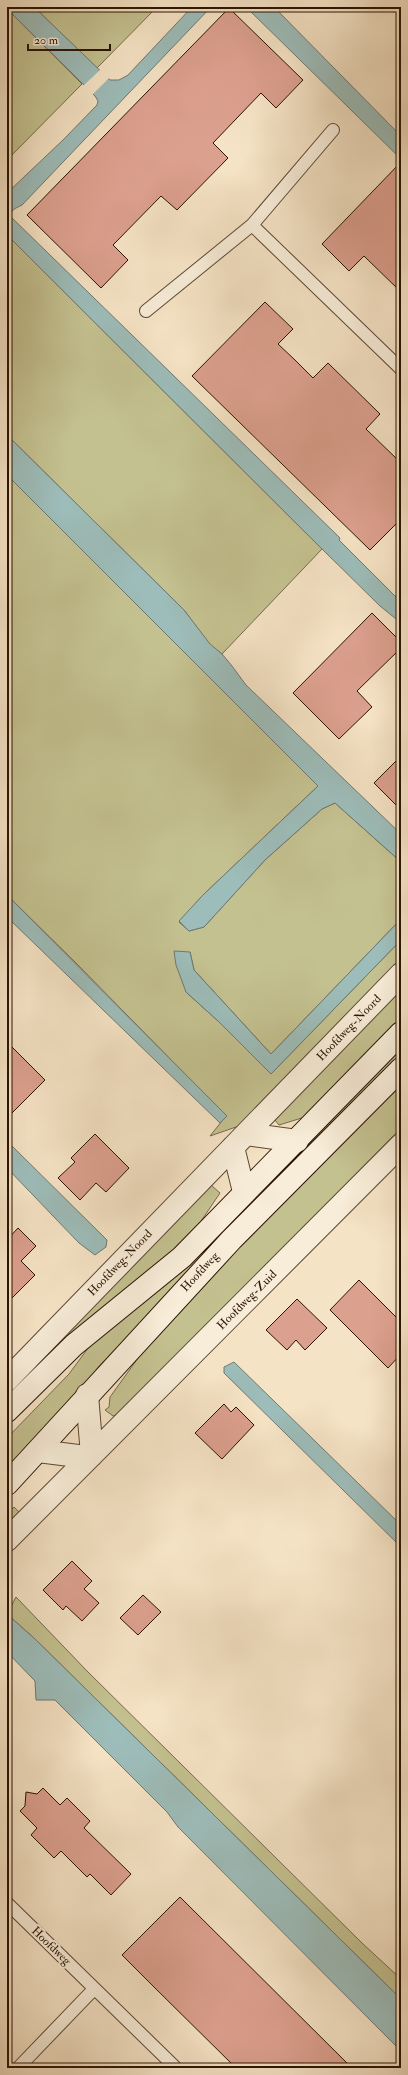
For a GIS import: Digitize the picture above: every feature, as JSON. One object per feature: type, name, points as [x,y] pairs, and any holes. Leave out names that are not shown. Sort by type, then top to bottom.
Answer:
[{"type":"street","name":"Hoofdweg-Noord","points":[[7,1380],[401,974]]},
{"type":"street","name":"Hoofdweg","points":[[7,1411],[74,1345],[182,1257],[401,1033]]},
{"type":"street","name":"Hoofdweg","points":[[7,1484],[232,1239],[401,1069]]},
{"type":"street","points":[[244,1192],[239,1140],[297,1140]]},
{"type":"street","name":"Hoofdweg-Zuid","points":[[7,1540],[401,1145]]},
{"type":"street","points":[[38,1451],[78,1456],[92,1455],[87,1396]]},
{"type":"lane","points":[[146,311],[252,225],[332,130]]},
{"type":"lane","points":[[252,225],[401,369]]},
{"type":"lane","name":"Hoofdweg","points":[[7,1903],[176,2068]]},
{"type":"lane","points":[[18,2068],[94,1989]]},
{"type":"shaded area","points":[[34,7],[157,7],[97,68]]},
{"type":"shaded area","points":[[7,9],[82,84],[7,160]]},
{"type":"shaded area","points":[[7,235],[322,549],[222,654],[210,645],[184,610],[7,435]]},
{"type":"shaded area","points":[[7,475],[318,786],[203,895],[179,922],[189,931],[204,927],[265,860],[322,809],[335,803],[401,862],[401,919],[271,1054],[194,970],[190,952],[186,992],[218,1021],[271,1074],[401,940],[401,959],[239,1126],[210,1136],[226,1116],[7,895]]},
{"type":"shaded area","points":[[401,986],[401,1022],[305,1117],[279,1125],[275,1120],[277,1114]]},
{"type":"shaded area","points":[[401,1044],[401,1056],[99,1366],[69,1405],[7,1473],[7,1438],[69,1374],[97,1336]]},
{"type":"shaded area","points":[[401,1077],[401,1128],[120,1414],[113,1416],[105,1410],[109,1407],[110,1397],[151,1340]]},
{"type":"shaded area","points":[[211,1185],[220,1193],[189,1239],[7,1401],[7,1390]]},
{"type":"shaded area","points":[[14,1507],[21,1514],[7,1528],[7,1514]]},
{"type":"shaded area","points":[[16,1597],[88,1672],[362,1943],[401,1979],[401,1999],[35,1639],[7,1614]]},
{"type":"water","points":[[7,7],[34,7],[110,80],[119,80],[128,75],[192,7],[211,7],[22,205],[14,209],[9,215],[340,538],[339,540],[396,597],[401,604],[401,623],[380,606],[322,549],[7,235],[7,193],[63,140],[97,105],[98,101],[95,96],[7,9]]},
{"type":"water","points":[[246,7],[274,7],[401,136],[401,159]]},
{"type":"water","points":[[7,435],[184,610],[210,644],[222,654],[246,685],[401,834],[401,862],[335,803],[322,809],[265,860],[204,927],[189,931],[179,921],[203,895],[318,786],[7,475]]},
{"type":"water","points":[[7,895],[227,1116],[220,1123],[7,917]]},
{"type":"water","points":[[401,919],[401,940],[271,1074],[218,1021],[186,992],[176,965],[174,951],[190,952],[194,970],[271,1054]]},
{"type":"water","points":[[7,1141],[107,1240],[106,1247],[95,1255],[79,1243],[7,1168]]},
{"type":"water","points":[[234,1362],[401,1525],[401,1547],[224,1373],[224,1367]]},
{"type":"water","points":[[7,1614],[35,1639],[401,1999],[401,2051],[178,1827],[167,1812],[55,1700],[36,1700],[35,1681],[7,1652]]},
{"type":"pier","points":[[101,69],[110,77],[92,95],[82,87]]},
{"type":"building","points":[[229,8],[303,80],[276,108],[261,93],[213,143],[228,158],[177,210],[161,196],[113,245],[128,260],[101,288],[27,215]]},
{"type":"building","points":[[401,162],[401,292],[364,256],[349,271],[322,244]]},
{"type":"building","points":[[265,302],[293,329],[278,344],[313,378],[328,363],[380,414],[366,429],[401,463],[401,519],[370,550],[192,376]]},
{"type":"building","points":[[372,613],[401,642],[401,648],[357,691],[372,707],[339,739],[293,693]]},
{"type":"building","points":[[401,756],[401,810],[374,783]]},
{"type":"building","points":[[7,1042],[45,1080],[7,1118]]},
{"type":"building","points":[[95,1134],[129,1168],[106,1192],[96,1183],[80,1200],[58,1178],[75,1162],[71,1158]]},
{"type":"building","points":[[18,1228],[36,1246],[21,1261],[35,1275],[7,1303],[7,1240]]},
{"type":"building","points":[[359,1280],[401,1322],[401,1354],[388,1368],[330,1310]]},
{"type":"building","points":[[297,1299],[327,1328],[305,1350],[296,1340],[287,1350],[266,1330]]},
{"type":"building","points":[[224,1404],[231,1412],[236,1407],[254,1425],[222,1459],[195,1433]]},
{"type":"building","points":[[72,1561],[92,1581],[84,1589],[99,1603],[82,1621],[66,1606],[63,1610],[43,1590]]},
{"type":"building","points":[[143,1595],[161,1612],[138,1635],[120,1618]]},
{"type":"building","points":[[43,1788],[60,1805],[67,1798],[90,1821],[84,1828],[131,1874],[111,1895],[90,1874],[87,1877],[61,1851],[54,1858],[31,1835],[37,1828],[20,1811],[25,1806],[26,1792],[37,1794]]},
{"type":"building","points":[[180,1897],[352,2068],[236,2068],[155,1988],[122,1955]]}]
